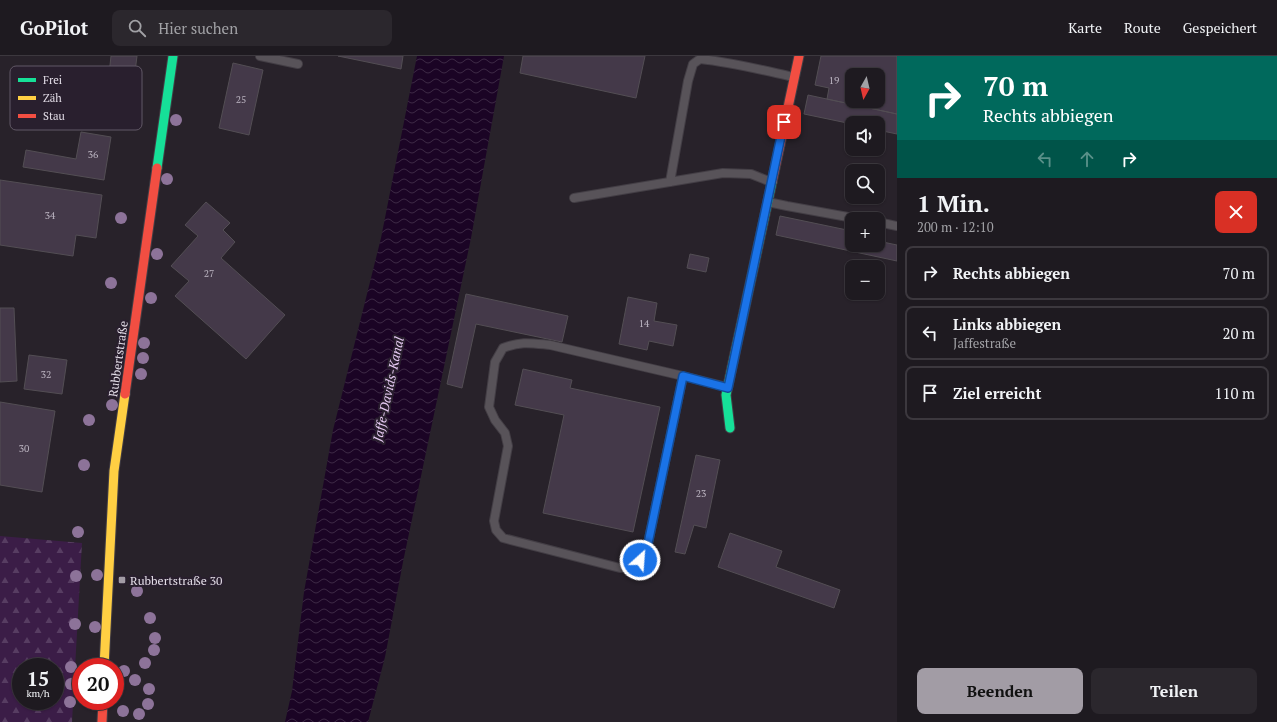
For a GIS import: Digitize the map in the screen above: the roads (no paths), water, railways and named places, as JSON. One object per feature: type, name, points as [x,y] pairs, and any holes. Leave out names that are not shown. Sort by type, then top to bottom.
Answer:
[{"type":"street","name":"Rubbertstraße","points":[[104,658],[114,471],[173,56]]},
{"type":"street","points":[[730,428],[726,395],[798,56]]},
{"type":"street","points":[[102,710],[102,722]]},
{"type":"lane","points":[[260,56],[298,64]]},
{"type":"lane","points":[[670,182],[688,81],[693,64],[700,58],[752,67],[794,77]]},
{"type":"lane","points":[[574,198],[723,173],[751,174],[772,182]]},
{"type":"lane","points":[[768,201],[845,216]]},
{"type":"lane","points":[[885,223],[897,226]]},
{"type":"lane","points":[[683,376],[646,553],[640,560],[630,568],[620,568],[503,538],[496,530],[494,521],[508,446],[506,433],[495,420],[489,407],[495,362],[503,348],[518,343],[550,346],[683,376],[728,388]]},
{"type":"water","name":"Jaffe-Davids-Kanal","points":[[417,56],[504,56],[471,238],[403,562],[385,657],[368,722],[285,722],[292,691],[304,592],[333,430],[381,238]]},
{"type":"place","name":"Rubbertstraße 30","points":[[122,580]]}]
